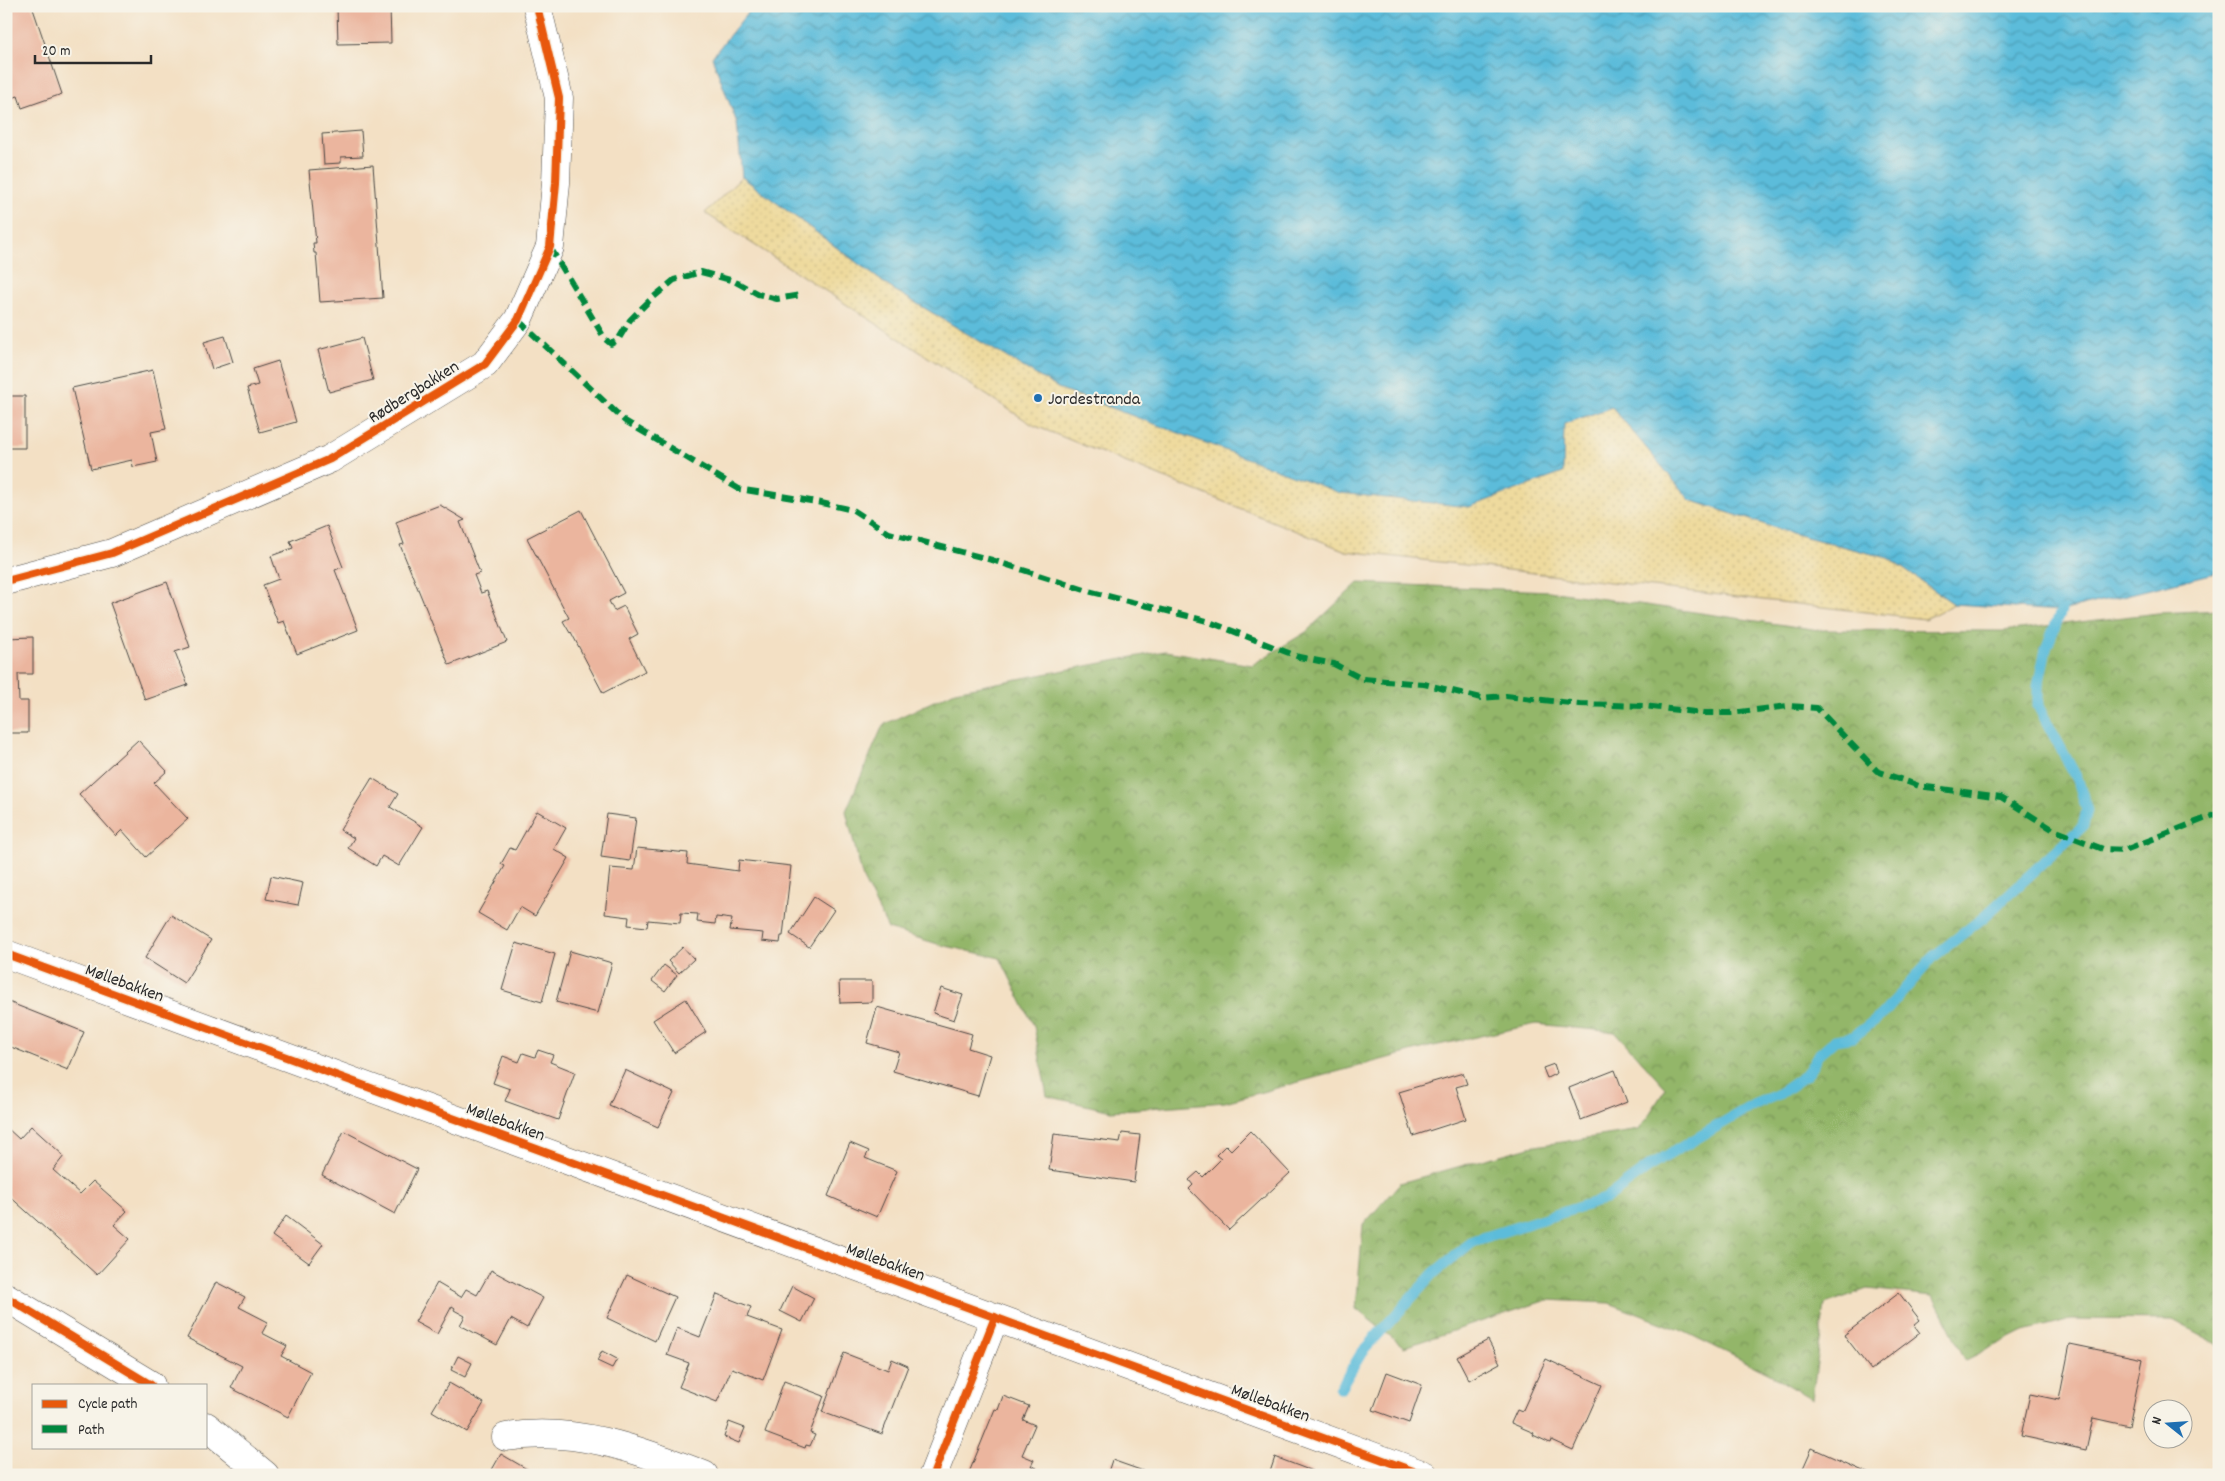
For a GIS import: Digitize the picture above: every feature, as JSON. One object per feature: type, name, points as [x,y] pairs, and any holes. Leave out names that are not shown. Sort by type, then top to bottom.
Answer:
[{"type":"street","name":"Rødbergbakken","points":[[6,581],[112,554],[330,459],[485,364],[518,320],[550,247],[556,182],[559,98],[537,6]]},
{"type":"street","name":"Møllebakken","points":[[6,954],[1424,1475]]},
{"type":"street","points":[[6,1297],[148,1384]]},
{"type":"street","points":[[933,1475],[994,1317]]},
{"type":"street","points":[[208,1428],[264,1475]]},
{"type":"street","points":[[506,1437],[531,1433],[601,1440],[704,1475]]},
{"type":"green space","points":[[1358,583],[1549,591],[1819,630],[2002,631],[2158,613],[2219,610],[2219,1345],[2173,1320],[2071,1319],[2024,1331],[1966,1360],[1933,1296],[1867,1289],[1825,1304],[1812,1399],[1768,1373],[1683,1331],[1609,1303],[1547,1300],[1404,1347],[1356,1309],[1363,1225],[1400,1183],[1529,1147],[1639,1130],[1666,1088],[1615,1032],[1536,1024],[1429,1047],[1225,1102],[1111,1111],[1047,1096],[1034,1026],[1000,958],[941,945],[888,929],[863,879],[846,811],[883,725],[955,691],[1165,651],[1252,665],[1306,632]]},
{"type":"sand","name":"Jordestranda","points":[[742,177],[891,288],[1058,388],[1204,442],[1564,424],[1612,407],[1690,500],[1791,533],[1888,558],[1954,604],[1925,619],[1346,551],[1033,425],[705,213]]},
{"type":"water","points":[[753,6],[2219,6],[2219,572],[2061,611],[1954,604],[1888,558],[1791,533],[1690,500],[1612,407],[1564,424],[1563,473],[1469,507],[1340,493],[1058,388],[891,288],[742,177],[737,123],[712,57]]},
{"type":"building","points":[[6,6],[32,6],[62,94],[22,108],[18,96],[6,100]]},
{"type":"building","points":[[337,6],[390,6],[391,43],[338,44]]},
{"type":"building","points":[[361,131],[363,156],[341,157],[341,163],[324,164],[322,134]]},
{"type":"building","points":[[373,165],[383,298],[320,302],[316,253],[314,253],[313,243],[316,243],[309,170]]},
{"type":"building","points":[[225,336],[233,362],[212,369],[204,342]]},
{"type":"building","points":[[362,338],[373,380],[329,392],[318,350]]},
{"type":"building","points":[[278,361],[296,422],[260,432],[247,388],[258,385],[253,369]]},
{"type":"building","points":[[153,370],[166,429],[151,432],[157,462],[133,467],[132,460],[91,469],[72,388]]},
{"type":"building","points":[[6,396],[25,396],[25,448],[6,448]]},
{"type":"building","points":[[440,505],[465,520],[460,522],[480,573],[474,575],[481,593],[487,591],[507,642],[449,665],[400,545],[404,544],[396,522]]},
{"type":"building","points":[[581,510],[624,593],[609,601],[614,611],[624,606],[638,634],[629,639],[645,671],[603,693],[571,632],[563,621],[569,618],[527,538]]},
{"type":"building","points":[[327,526],[343,567],[335,570],[358,630],[297,654],[284,621],[278,623],[263,585],[279,579],[271,556],[293,548],[290,541]]},
{"type":"building","points":[[167,582],[190,647],[175,652],[188,685],[145,700],[110,603]]},
{"type":"building","points":[[33,637],[33,674],[18,674],[19,701],[28,701],[28,733],[6,733],[6,638]]},
{"type":"building","points":[[138,740],[167,771],[154,783],[188,819],[146,857],[122,830],[116,836],[79,794]]},
{"type":"building","points":[[372,778],[398,794],[390,807],[423,827],[399,866],[382,856],[376,866],[348,848],[354,838],[340,830]]},
{"type":"building","points":[[537,811],[566,828],[554,849],[569,858],[535,916],[520,907],[507,930],[478,913],[505,866],[501,864],[510,848],[515,850]]},
{"type":"building","points":[[607,814],[636,818],[630,861],[601,857]]},
{"type":"building","points":[[637,848],[688,853],[687,864],[738,871],[739,860],[791,866],[783,936],[781,936],[780,943],[762,941],[763,933],[730,930],[732,919],[716,917],[715,924],[697,922],[698,914],[681,913],[680,923],[648,920],[647,927],[628,925],[629,917],[605,914],[610,868],[634,870]]},
{"type":"building","points":[[271,876],[303,883],[298,905],[266,899]]},
{"type":"building","points":[[814,897],[834,910],[809,947],[790,934]]},
{"type":"building","points":[[171,915],[211,940],[184,983],[145,958]]},
{"type":"building","points":[[516,943],[555,954],[542,1002],[502,990]]},
{"type":"building","points":[[683,947],[694,959],[679,973],[668,961]]},
{"type":"building","points":[[570,951],[612,963],[598,1013],[556,1002]]},
{"type":"building","points":[[664,965],[677,975],[665,991],[652,981]]},
{"type":"building","points":[[839,981],[872,981],[872,1002],[840,1003]]},
{"type":"building","points":[[941,988],[963,995],[954,1020],[933,1013]]},
{"type":"building","points":[[686,999],[706,1032],[674,1053],[653,1020]]},
{"type":"building","points":[[6,1001],[84,1032],[68,1070],[6,1045]]},
{"type":"building","points":[[877,1007],[972,1034],[968,1048],[990,1055],[978,1096],[893,1071],[899,1052],[867,1043]]},
{"type":"building","points":[[538,1050],[553,1055],[550,1062],[575,1072],[558,1120],[505,1101],[510,1089],[493,1083],[503,1056],[519,1062],[523,1053],[535,1057]]},
{"type":"building","points":[[1554,1064],[1557,1073],[1547,1078],[1543,1068]]},
{"type":"building","points":[[625,1070],[674,1093],[658,1127],[609,1105]]},
{"type":"building","points":[[1615,1070],[1627,1102],[1581,1120],[1569,1088]]},
{"type":"building","points":[[1463,1073],[1467,1084],[1456,1087],[1466,1119],[1413,1136],[1399,1092]]},
{"type":"building","points":[[31,1126],[64,1156],[53,1170],[80,1194],[93,1181],[127,1211],[114,1225],[130,1239],[97,1275],[6,1193],[6,1127],[19,1139]]},
{"type":"building","points":[[344,1131],[417,1169],[395,1214],[322,1175]]},
{"type":"building","points":[[1250,1131],[1290,1173],[1229,1230],[1189,1189],[1193,1185],[1189,1180],[1198,1172],[1203,1177],[1221,1159],[1216,1155],[1226,1145],[1231,1150]]},
{"type":"building","points":[[1122,1133],[1140,1135],[1134,1182],[1049,1170],[1054,1134],[1120,1142]]},
{"type":"building","points":[[850,1143],[869,1151],[865,1158],[897,1171],[877,1217],[828,1196]]},
{"type":"building","points":[[286,1216],[323,1244],[309,1263],[272,1236]]},
{"type":"building","points":[[491,1270],[543,1298],[527,1328],[511,1319],[497,1345],[460,1325],[465,1316],[454,1310],[455,1308],[452,1306],[437,1334],[415,1322],[437,1283],[461,1297],[466,1289],[477,1295]]},
{"type":"building","points":[[627,1275],[675,1297],[655,1341],[607,1318]]},
{"type":"building","points":[[216,1282],[245,1297],[239,1307],[268,1322],[262,1333],[287,1346],[281,1356],[311,1372],[288,1417],[231,1388],[242,1366],[187,1338]]},
{"type":"building","points":[[792,1286],[814,1298],[802,1322],[780,1311]]},
{"type":"building","points":[[1899,1293],[1920,1320],[1914,1325],[1920,1333],[1871,1370],[1844,1335]]},
{"type":"building","points":[[717,1294],[751,1307],[747,1317],[782,1330],[763,1380],[732,1368],[717,1402],[679,1387],[689,1363],[667,1355],[677,1328],[700,1337]]},
{"type":"building","points":[[1488,1340],[1500,1363],[1469,1380],[1457,1357]]},
{"type":"building","points":[[2070,1344],[2143,1359],[2129,1426],[2093,1418],[2086,1450],[2021,1436],[2030,1394],[2059,1400]]},
{"type":"building","points":[[602,1351],[617,1359],[612,1368],[597,1361]]},
{"type":"building","points":[[844,1353],[888,1370],[892,1359],[908,1366],[882,1434],[822,1412]]},
{"type":"building","points":[[458,1356],[472,1363],[465,1377],[451,1370]]},
{"type":"building","points":[[1546,1359],[1602,1385],[1573,1450],[1551,1440],[1550,1443],[1533,1435],[1534,1433],[1511,1423],[1517,1410],[1522,1412]]},
{"type":"building","points":[[1387,1372],[1422,1385],[1409,1423],[1373,1410]]},
{"type":"building","points":[[784,1381],[824,1396],[810,1433],[815,1435],[810,1446],[806,1445],[805,1448],[765,1433]]},
{"type":"building","points":[[449,1383],[484,1403],[467,1432],[432,1411]]},
{"type":"building","points":[[1003,1396],[1029,1406],[1023,1420],[1035,1425],[1022,1455],[1034,1460],[1031,1466],[1037,1468],[1034,1475],[968,1475],[995,1409],[998,1410]]},
{"type":"building","points":[[729,1422],[745,1428],[739,1443],[724,1437]]},
{"type":"building","points":[[1812,1448],[1872,1475],[1800,1475]]},
{"type":"building","points":[[501,1454],[537,1475],[489,1475]]},
{"type":"building","points":[[1275,1457],[1312,1471],[1310,1475],[1269,1475]]},
{"type":"building","points":[[1112,1460],[1149,1473],[1149,1475],[1107,1475]]},
{"type":"building","points":[[635,1469],[650,1474],[650,1475],[634,1475]]},
{"type":"waterway","points":[[1340,1389],[1362,1352],[1434,1273],[1473,1241],[1605,1199],[1653,1164],[1755,1104],[1779,1094],[1806,1075],[1818,1055],[1835,1040],[1853,1037],[1883,1014],[1933,957],[1984,917],[2083,826],[2087,810],[2078,780],[2038,706],[2038,686],[2046,649],[2061,611]]},
{"type":"marked path","points":[[550,247],[605,339],[611,344],[618,340],[630,320],[674,280],[701,272],[734,281],[758,294],[777,299],[800,295]]},
{"type":"marked path","points":[[518,320],[625,421],[739,489],[853,510],[889,533],[992,560],[1088,591],[1207,621],[1299,657],[1334,664],[1362,679],[1424,684],[1481,698],[1506,696],[1579,704],[1644,706],[1703,713],[1731,713],[1788,706],[1817,708],[1877,771],[1919,786],[2001,797],[2054,830],[2103,849],[2125,850],[2219,813]]},
{"type":"cycle path","points":[[6,581],[112,553],[330,459],[485,364],[518,320],[550,247],[556,183],[559,98],[537,6]]},
{"type":"cycle path","points":[[6,954],[1424,1475]]},
{"type":"cycle path","points":[[6,1297],[149,1384]]},
{"type":"cycle path","points":[[933,1475],[995,1317]]},
{"type":"place","name":"Jordestranda","points":[[1038,398]]}]
